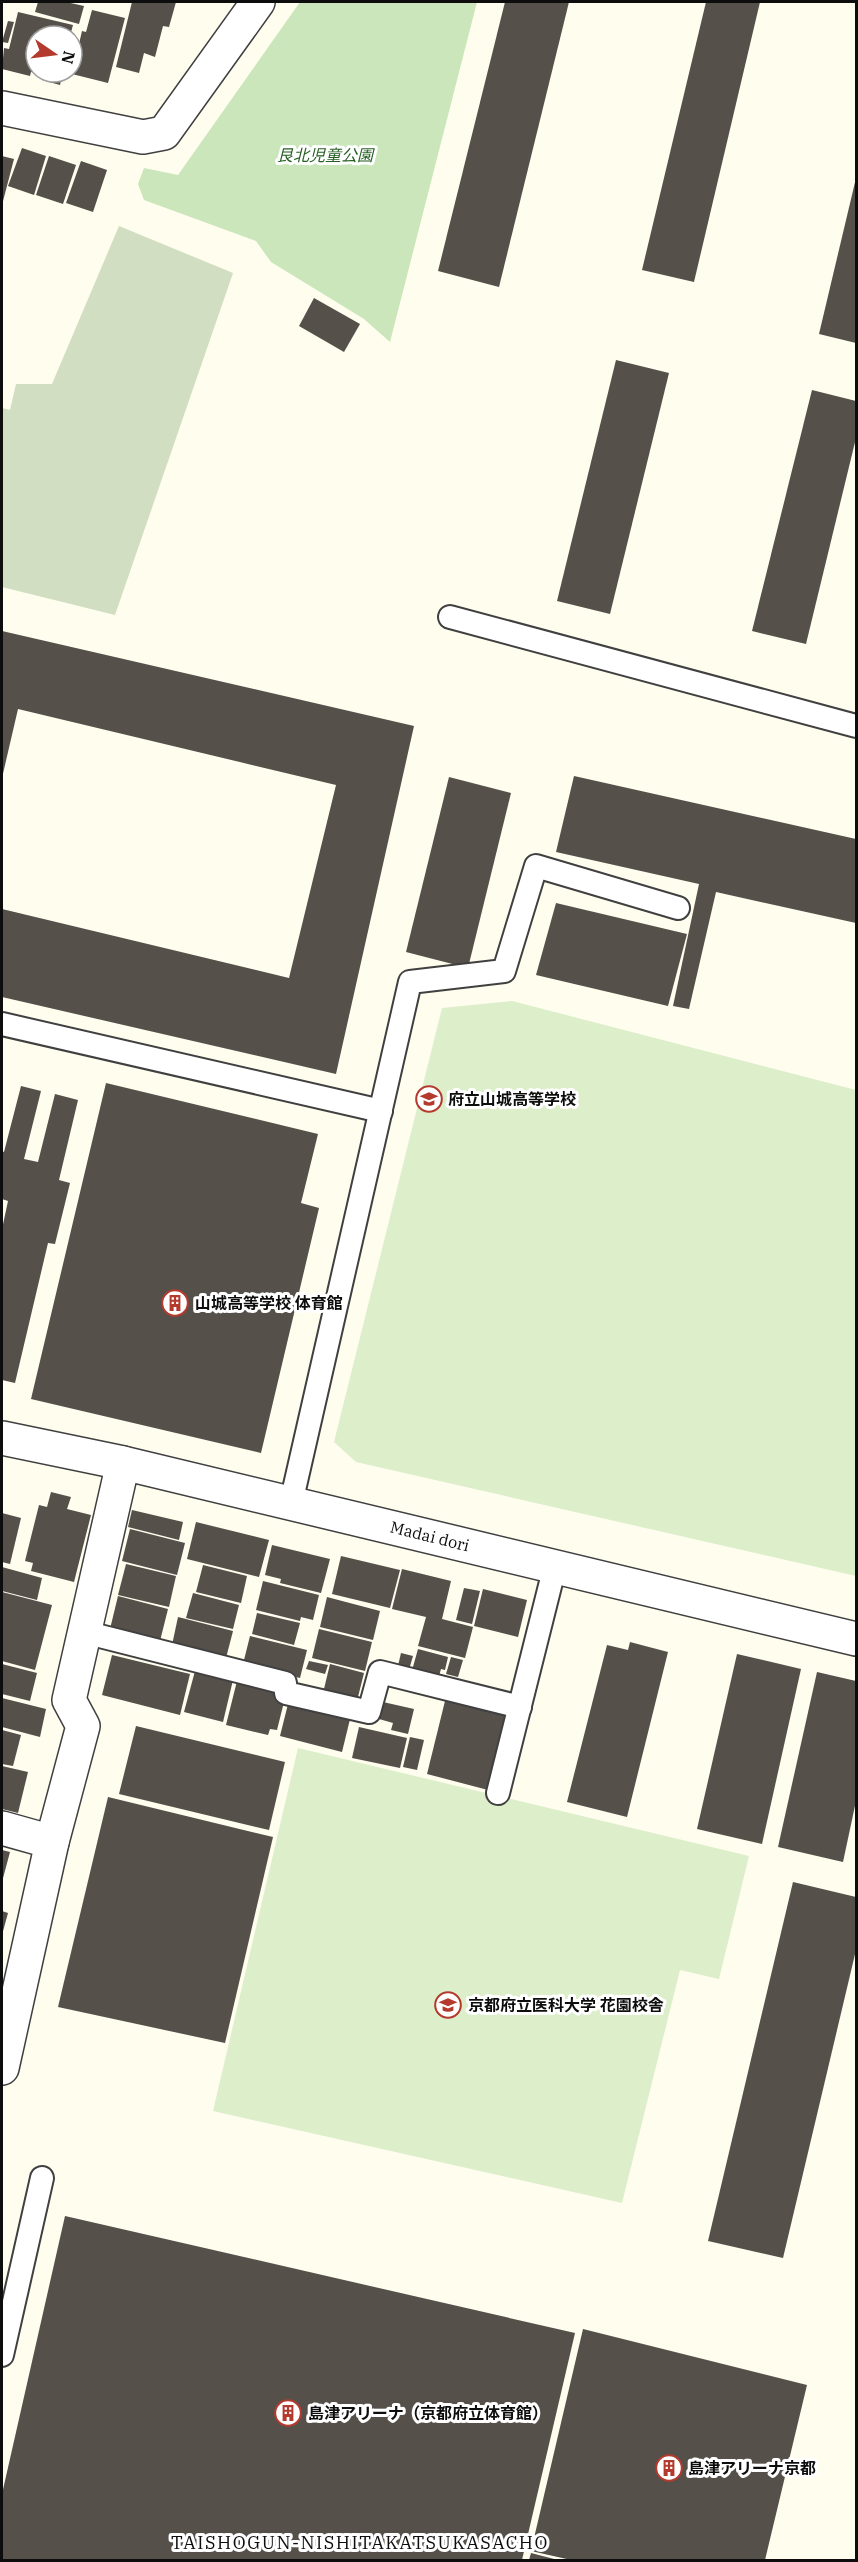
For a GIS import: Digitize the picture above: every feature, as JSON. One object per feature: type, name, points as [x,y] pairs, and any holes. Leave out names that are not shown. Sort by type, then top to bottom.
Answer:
[{"type":"street","points":[[2,108],[143,137],[164,133],[258,2]]},
{"type":"street","name":"Madai dori","points":[[2,1438],[123,1463],[856,1639]]},
{"type":"street","points":[[2,2068],[11,1984],[83,1726],[69,1700],[123,1463]]},
{"type":"street","points":[[2,1828],[52,1842]]},
{"type":"lane","points":[[450,617],[856,726]]},
{"type":"lane","points":[[291,1503],[410,982],[504,971],[536,866],[678,908]]},
{"type":"lane","points":[[2,1024],[381,1111]]},
{"type":"lane","points":[[498,1793],[555,1566]]},
{"type":"lane","points":[[84,1632],[285,1683],[286,1693],[369,1712],[380,1672],[520,1707]]},
{"type":"lane","points":[[2,2355],[42,2178]]},
{"type":"green space","name":"艮北児童公園","points":[[300,2],[477,2],[390,342],[364,319],[271,262],[256,241],[144,200],[138,184],[144,168],[178,175]]},
{"type":"green space","points":[[119,226],[233,273],[115,615],[2,587],[2,408],[10,410],[16,384],[52,384]]},
{"type":"green space","points":[[512,1001],[856,1090],[856,1576],[356,1462],[334,1442],[442,1008]]},
{"type":"green space","points":[[298,1748],[749,1856],[719,1979],[680,1970],[622,2203],[213,2111]]},
{"type":"building","points":[[38,2],[66,2],[84,6],[79,24],[35,12]]},
{"type":"building","points":[[132,2],[176,2],[169,27],[163,26],[155,57],[144,53],[139,73],[116,67]]},
{"type":"building","points":[[505,2],[569,2],[499,287],[438,271]]},
{"type":"building","points":[[706,2],[760,2],[694,282],[642,270]]},
{"type":"building","points":[[92,10],[125,18],[108,83],[84,77],[84,32],[86,32]]},
{"type":"building","points":[[18,12],[69,24],[24,24],[24,74],[2,69],[4,48],[9,49]]},
{"type":"building","points":[[8,21],[14,22],[8,43],[2,42]]},
{"type":"building","points":[[22,148],[46,156],[34,195],[8,186]]},
{"type":"building","points":[[2,156],[14,159],[2,205]]},
{"type":"building","points":[[49,156],[76,165],[63,204],[36,195]]},
{"type":"building","points":[[81,161],[107,170],[93,212],[66,203]]},
{"type":"building","points":[[856,178],[856,343],[819,334]]},
{"type":"building","points":[[314,298],[360,324],[344,352],[299,326]]},
{"type":"building","points":[[616,360],[669,373],[610,614],[557,601]]},
{"type":"building","points":[[812,390],[856,401],[856,438],[806,644],[752,631]]},
{"type":"building","points":[[2,631],[414,726],[336,1074],[2,997],[2,909],[289,978],[336,785],[18,709],[2,778]]},
{"type":"building","points":[[574,776],[856,839],[856,923],[716,892],[689,1009],[673,1006],[699,884],[556,852]]},
{"type":"building","points":[[449,777],[511,793],[468,968],[406,952]]},
{"type":"building","points":[[556,903],[687,934],[668,1006],[536,975]]},
{"type":"building","name":"山城高等学校 体育館","points":[[106,1083],[318,1134],[301,1203],[319,1208],[261,1453],[31,1399]]},
{"type":"building","points":[[21,1086],[41,1091],[24,1159],[38,1162],[55,1094],[78,1100],[59,1180],[70,1183],[55,1244],[48,1243],[15,1383],[2,1380],[2,1229],[8,1201],[2,1199],[2,1151],[4,1152]]},
{"type":"building","points":[[51,1492],[71,1497],[67,1509],[91,1515],[74,1582],[31,1571],[33,1563],[25,1561],[39,1505],[47,1507]]},
{"type":"building","points":[[132,1510],[183,1522],[179,1540],[128,1527]]},
{"type":"building","points":[[2,1513],[21,1518],[10,1564],[2,1562]]},
{"type":"building","points":[[196,1522],[269,1540],[259,1577],[187,1559]]},
{"type":"building","points":[[130,1529],[185,1543],[177,1575],[122,1561]]},
{"type":"building","points":[[272,1545],[330,1559],[321,1593],[280,1583],[281,1579],[265,1575]]},
{"type":"building","points":[[341,1556],[400,1570],[390,1608],[332,1594]]},
{"type":"building","points":[[126,1564],[176,1576],[169,1607],[118,1595]]},
{"type":"building","points":[[203,1565],[247,1576],[241,1603],[196,1592]]},
{"type":"building","points":[[2,1567],[42,1578],[37,1600],[2,1591]]},
{"type":"building","points":[[402,1569],[451,1581],[442,1619],[473,1627],[465,1658],[418,1646],[426,1617],[392,1609]]},
{"type":"building","points":[[263,1581],[319,1595],[313,1620],[301,1617],[300,1621],[256,1610]]},
{"type":"building","points":[[464,1588],[480,1591],[472,1624],[456,1620]]},
{"type":"building","points":[[483,1589],[527,1600],[518,1637],[474,1626]]},
{"type":"building","points":[[2,1592],[52,1605],[35,1670],[2,1661]]},
{"type":"building","points":[[193,1593],[239,1605],[233,1629],[186,1618]]},
{"type":"building","points":[[118,1596],[168,1609],[160,1641],[110,1629]]},
{"type":"building","points":[[327,1597],[380,1611],[373,1640],[320,1627]]},
{"type":"building","points":[[257,1613],[300,1623],[294,1645],[252,1634]]},
{"type":"building","points":[[178,1617],[233,1631],[226,1658],[172,1645]]},
{"type":"building","points":[[319,1629],[372,1642],[365,1671],[312,1658]]},
{"type":"building","points":[[250,1636],[307,1650],[300,1678],[243,1664]]},
{"type":"building","points":[[630,1642],[668,1652],[627,1817],[567,1802],[607,1645],[628,1650]]},
{"type":"building","points":[[418,1649],[448,1657],[445,1670],[441,1669],[438,1680],[411,1674]]},
{"type":"building","points":[[401,1653],[413,1656],[408,1673],[397,1670]]},
{"type":"building","points":[[737,1654],[801,1669],[762,1844],[697,1829]]},
{"type":"building","points":[[112,1655],[190,1674],[180,1715],[102,1695]]},
{"type":"building","points":[[451,1657],[463,1660],[458,1677],[446,1674]]},
{"type":"building","points":[[309,1661],[328,1665],[325,1674],[306,1669]]},
{"type":"building","points":[[2,1664],[37,1673],[30,1701],[2,1694]]},
{"type":"building","points":[[330,1664],[364,1673],[357,1701],[323,1693]]},
{"type":"building","points":[[195,1671],[233,1680],[223,1722],[184,1712]]},
{"type":"building","points":[[817,1672],[856,1681],[856,1801],[843,1862],[778,1847]]},
{"type":"building","points":[[237,1681],[281,1692],[285,1698],[277,1730],[270,1729],[268,1735],[226,1725]]},
{"type":"building","points":[[2,1698],[46,1709],[40,1737],[2,1727]]},
{"type":"building","points":[[289,1700],[351,1715],[342,1752],[280,1736]]},
{"type":"building","points":[[445,1701],[506,1715],[488,1790],[427,1774]]},
{"type":"building","points":[[383,1702],[414,1709],[408,1734],[391,1730],[393,1723],[379,1719]]},
{"type":"building","points":[[136,1726],[285,1762],[269,1830],[119,1794]]},
{"type":"building","points":[[359,1727],[407,1738],[400,1768],[352,1758]]},
{"type":"building","points":[[2,1730],[21,1735],[13,1766],[2,1764]]},
{"type":"building","points":[[410,1737],[424,1740],[417,1770],[403,1767]]},
{"type":"building","points":[[2,1766],[28,1772],[18,1813],[2,1809]]},
{"type":"building","points":[[108,1797],[273,1837],[225,2043],[58,2007]]},
{"type":"building","points":[[2,1850],[10,1852],[2,1882]]},
{"type":"building","points":[[793,1882],[856,1897],[856,1950],[783,2258],[708,2241]]},
{"type":"building","points":[[2,1911],[8,1913],[2,1935]]},
{"type":"building","name":"島津アリーナ（京都府立体育館）","points":[[65,2216],[575,2333],[522,2560],[2,2560],[2,2494]]},
{"type":"building","name":"島津アリーナ京都","points":[[583,2329],[807,2385],[765,2560],[571,2560],[531,2551]]},
{"type":"building","points":[[531,2553],[558,2560],[529,2560]]},
{"type":"place","name":"府立山城高等学校","points":[[429,1099]]},
{"type":"place","name":"山城高等学校 体育館","points":[[175,1303]]},
{"type":"place","name":"京都府立医科大学 花園校舎","points":[[448,2005]]},
{"type":"place","name":"島津アリーナ（京都府立体育館）","points":[[288,2413]]},
{"type":"place","name":"島津アリーナ京都","points":[[669,2468]]},
{"type":"district","name":"TAISHOGUN-NISHITAKATSUKASACHO","points":[[360,2543]]}]
